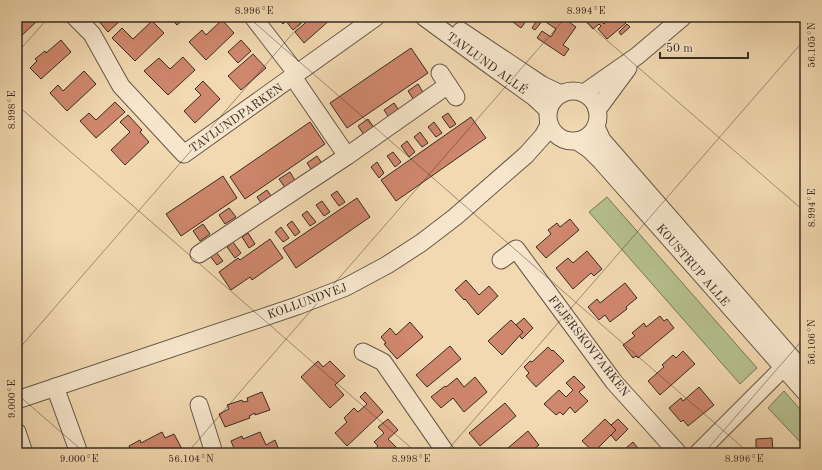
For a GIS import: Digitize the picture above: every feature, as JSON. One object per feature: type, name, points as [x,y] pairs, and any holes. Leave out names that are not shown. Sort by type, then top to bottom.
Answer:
[{"type":"street","name":"TAVLUNDPARKEN","points":[[76,17],[92,34],[121,86],[184,154],[376,17]]},
{"type":"street","name":"TAVLUNDPARKEN","points":[[253,17],[295,76],[347,156]]},
{"type":"street","name":"TAVLUND ALLÉ","points":[[424,17],[534,97],[549,118]]},
{"type":"street","name":"TAVLUND ALLÉ","points":[[442,17],[542,85],[561,94]]},
{"type":"street","points":[[584,93],[638,56],[683,17]]},
{"type":"street","points":[[596,119],[595,103],[584,93],[572,91],[561,94],[551,104],[549,118],[554,133],[569,140],[585,138],[591,133],[596,119],[638,56]]},
{"type":"street","points":[[199,254],[347,156],[448,85]]},
{"type":"street","name":"KOLLUNDVEJ","points":[[17,400],[346,288],[387,265],[421,243],[455,217],[526,155],[543,136],[549,118]]},
{"type":"street","name":"KOUSTRUP ALLE","points":[[596,119],[602,140],[787,364],[805,392]]},
{"type":"street","name":"KOLLUNDVEJ","points":[[526,155],[548,144],[569,140]]},
{"type":"street","name":"KOUSTRUP ALLE","points":[[569,140],[590,150],[787,364],[805,373]]},
{"type":"street","name":"FEJERSKOVPARKEN","points":[[501,260],[516,249],[614,382],[678,453]]},
{"type":"street","points":[[363,352],[384,362],[446,453]]},
{"type":"street","points":[[698,453],[787,364]]},
{"type":"street","points":[[55,387],[79,453]]},
{"type":"street","points":[[199,405],[214,453]]},
{"type":"street","points":[[17,432],[24,453]]},
{"type":"green space","points":[[607,197],[757,368],[740,384],[589,212]]},
{"type":"green space","points":[[784,391],[805,415],[805,447],[768,408]]},
{"type":"building","points":[[17,17],[34,17],[38,20],[17,40]]},
{"type":"building","points":[[100,17],[124,17],[108,32],[97,19]]},
{"type":"building","points":[[170,17],[186,17],[177,25]]},
{"type":"building","points":[[284,17],[295,17],[301,23],[293,30],[286,21],[283,24],[280,21]]},
{"type":"building","points":[[312,17],[329,17],[331,19],[304,43],[295,32]]},
{"type":"building","points":[[506,17],[529,17],[521,28]]},
{"type":"building","points":[[539,17],[562,17],[576,27],[563,45],[569,49],[564,56],[537,38],[542,31],[551,37],[556,29],[543,20],[535,30],[532,28]]},
{"type":"building","points":[[583,17],[606,17],[601,21],[604,24],[611,17],[621,17],[626,23],[607,39],[598,29],[601,26],[599,24],[593,29]]},
{"type":"building","points":[[222,20],[234,33],[206,60],[189,42],[202,30],[206,35]]},
{"type":"building","points":[[152,21],[164,33],[135,61],[112,38],[122,28],[133,39]]},
{"type":"building","points":[[627,24],[630,27],[621,35],[619,32]]},
{"type":"building","points":[[61,40],[71,52],[41,79],[30,68],[37,61],[35,59],[45,51],[46,53]]},
{"type":"building","points":[[241,40],[251,51],[238,63],[228,52]]},
{"type":"building","points":[[411,48],[428,73],[347,128],[330,103]]},
{"type":"building","points":[[253,54],[266,68],[241,90],[228,76]]},
{"type":"building","points":[[183,57],[195,70],[168,95],[144,71],[159,58],[170,69]]},
{"type":"building","points":[[84,71],[96,84],[67,111],[50,93],[58,85],[63,91]]},
{"type":"building","points":[[203,81],[220,99],[195,123],[184,111],[201,95],[195,89]]},
{"type":"building","points":[[418,84],[424,94],[414,100],[408,91]]},
{"type":"building","points":[[115,102],[125,112],[96,138],[80,121],[89,113],[96,120]]},
{"type":"building","points":[[394,103],[400,112],[390,119],[384,110]]},
{"type":"building","points":[[448,113],[456,124],[450,128],[442,117]]},
{"type":"building","points":[[128,115],[142,130],[140,132],[149,142],[125,165],[111,150],[130,132],[120,122]]},
{"type":"building","points":[[471,117],[486,138],[396,201],[381,180]]},
{"type":"building","points":[[368,119],[374,128],[364,135],[358,126]]},
{"type":"building","points":[[310,122],[325,144],[245,199],[230,177]]},
{"type":"building","points":[[434,122],[442,133],[436,137],[428,127]]},
{"type":"building","points":[[420,132],[428,143],[422,147],[414,137]]},
{"type":"building","points":[[407,141],[415,152],[409,157],[401,146]]},
{"type":"building","points":[[393,152],[401,162],[395,167],[387,156]]},
{"type":"building","points":[[317,156],[323,165],[313,172],[307,163]]},
{"type":"building","points":[[377,162],[384,173],[379,178],[371,167]]},
{"type":"building","points":[[290,172],[296,182],[286,189],[279,179]]},
{"type":"building","points":[[223,176],[237,198],[181,236],[166,214]]},
{"type":"building","points":[[267,190],[273,199],[263,206],[257,197]]},
{"type":"building","points":[[337,191],[345,202],[339,206],[331,195]]},
{"type":"building","points":[[357,198],[370,217],[296,268],[283,248]]},
{"type":"building","points":[[322,201],[330,212],[324,216],[316,205]]},
{"type":"building","points":[[229,208],[236,217],[225,224],[219,215]]},
{"type":"building","points":[[307,211],[316,222],[310,226],[302,215]]},
{"type":"building","points":[[570,219],[579,230],[546,258],[536,247],[551,234],[548,230],[557,223],[560,227]]},
{"type":"building","points":[[292,221],[300,232],[295,236],[287,225]]},
{"type":"building","points":[[203,224],[210,234],[200,241],[193,231]]},
{"type":"building","points":[[281,227],[289,238],[283,242],[275,232]]},
{"type":"building","points":[[248,233],[255,244],[249,248],[242,237]]},
{"type":"building","points":[[270,239],[283,258],[252,280],[250,277],[231,290],[219,272],[238,258],[240,260]]},
{"type":"building","points":[[233,242],[241,253],[235,258],[227,247]]},
{"type":"building","points":[[587,251],[602,269],[594,276],[591,273],[573,289],[556,268],[568,258],[573,263]]},
{"type":"building","points":[[216,252],[223,261],[217,265],[210,256]]},
{"type":"building","points":[[466,280],[479,295],[489,286],[498,296],[478,315],[465,299],[464,300],[455,290]]},
{"type":"building","points":[[625,283],[637,298],[626,307],[627,309],[610,322],[605,315],[599,320],[588,307],[597,299],[600,303]]},
{"type":"building","points":[[660,316],[664,321],[667,319],[674,328],[638,358],[636,356],[633,358],[623,345],[635,336],[632,333],[644,323],[646,327]]},
{"type":"building","points":[[524,318],[533,328],[522,339],[519,335],[523,332],[516,325]]},
{"type":"building","points":[[511,320],[523,332],[502,355],[488,341]]},
{"type":"building","points":[[410,322],[423,337],[397,359],[384,344],[386,343],[381,337],[390,328],[396,335]]},
{"type":"building","points":[[450,346],[461,359],[427,387],[416,375]]},
{"type":"building","points":[[548,347],[564,361],[536,387],[526,376],[529,373],[524,367],[530,361],[532,362]]},
{"type":"building","points":[[683,351],[695,364],[660,395],[648,381],[664,367],[662,365],[673,355],[676,358]]},
{"type":"building","points":[[318,361],[323,367],[330,361],[345,376],[335,385],[344,395],[330,408],[301,377]]},
{"type":"building","points":[[574,376],[585,387],[579,392],[588,401],[575,413],[570,407],[563,415],[560,412],[556,415],[544,404],[559,390],[566,397],[573,390],[566,383]]},
{"type":"building","points":[[475,377],[487,392],[464,412],[453,398],[441,408],[431,397],[457,378],[464,387]]},
{"type":"building","points":[[699,387],[714,405],[688,426],[683,420],[681,422],[669,408],[681,398],[683,401]]},
{"type":"building","points":[[262,392],[270,410],[255,415],[255,413],[249,416],[250,418],[225,427],[219,414],[229,409],[227,405],[242,400],[243,402],[248,401],[247,398]]},
{"type":"building","points":[[365,392],[383,412],[347,446],[335,433],[347,422],[344,418],[354,408],[358,412],[367,404],[360,397]]},
{"type":"building","points":[[505,403],[516,416],[480,446],[469,433]]},
{"type":"building","points":[[388,419],[398,430],[388,439],[398,449],[393,453],[363,453],[367,449],[371,452],[378,446],[374,442],[384,433],[378,427]]},
{"type":"building","points":[[605,419],[616,430],[594,452],[582,441]]},
{"type":"building","points":[[618,419],[628,429],[616,441],[611,435],[616,430],[611,425]]},
{"type":"building","points":[[528,431],[539,445],[529,453],[502,453]]},
{"type":"building","points":[[162,432],[165,438],[174,434],[182,449],[173,453],[170,453],[167,448],[157,453],[132,453],[129,446],[140,440],[141,443]]},
{"type":"building","points":[[260,432],[266,445],[275,440],[279,450],[273,453],[248,453],[247,451],[243,453],[236,453],[231,441],[242,436],[243,439]]},
{"type":"building","points":[[772,438],[773,453],[755,453],[756,439]]},
{"type":"building","points":[[633,442],[642,453],[630,453],[626,448]]}]
